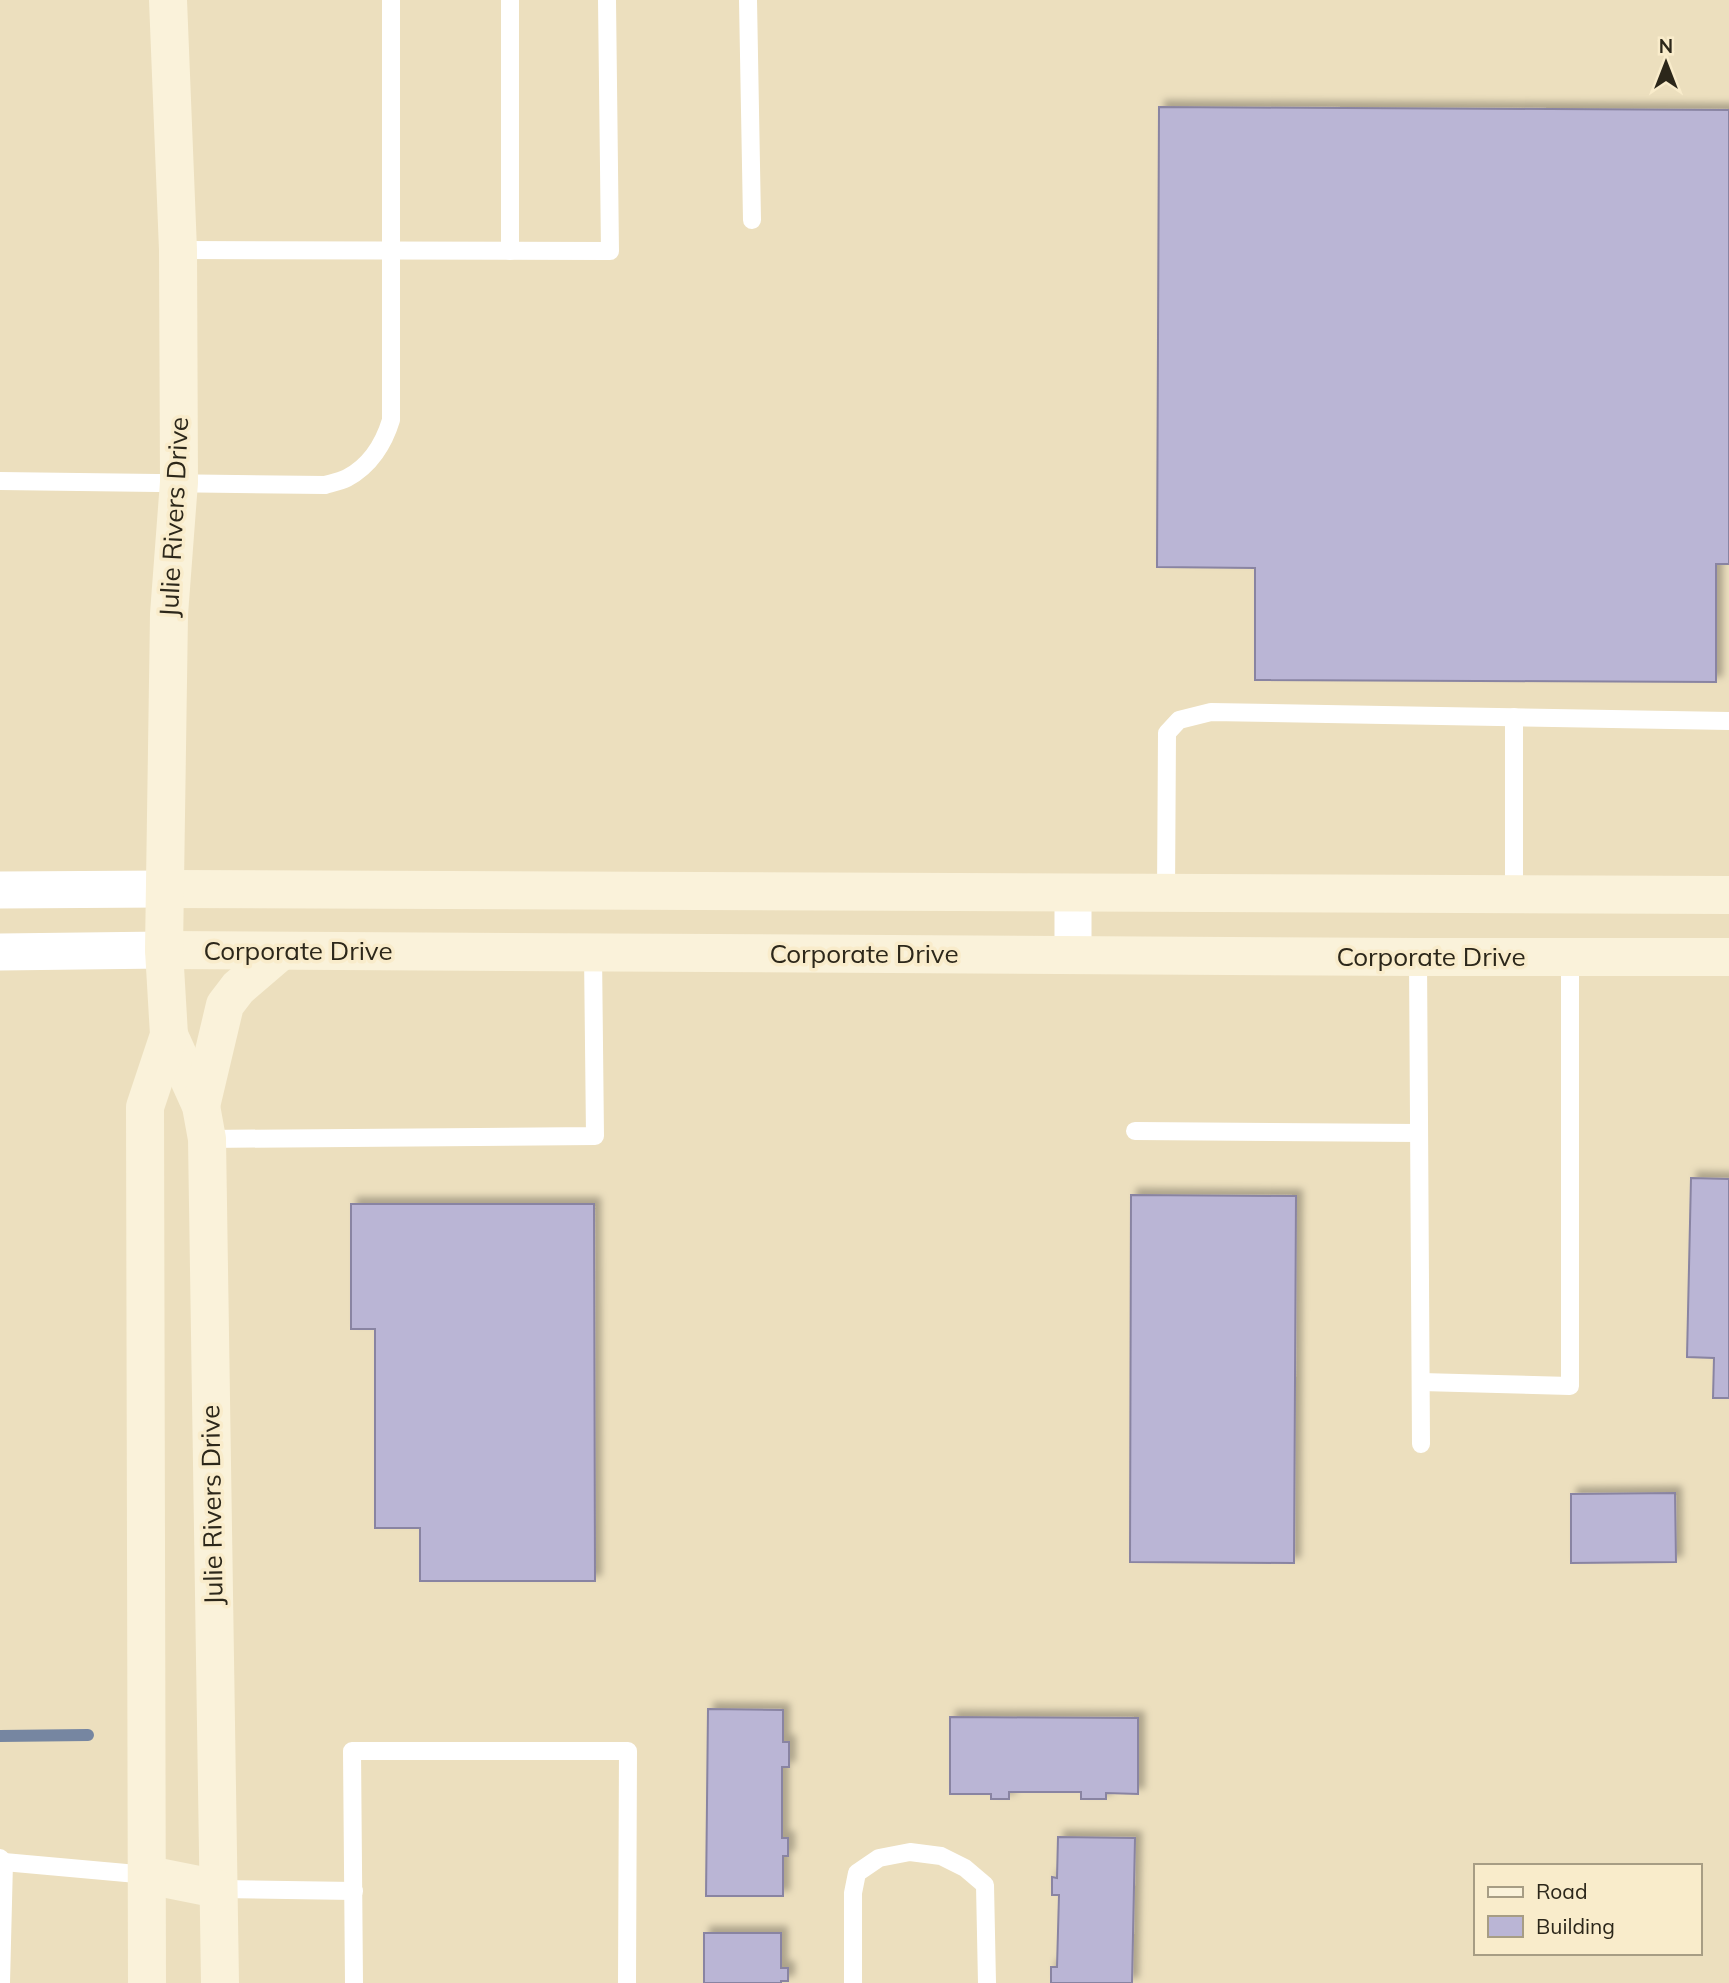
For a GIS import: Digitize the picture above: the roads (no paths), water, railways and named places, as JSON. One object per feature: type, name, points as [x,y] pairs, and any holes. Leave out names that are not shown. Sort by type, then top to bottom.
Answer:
[{"type":"street","name":"Julie Rivers Drive","points":[[168,0],[178,250],[179,482],[169,614],[164,950],[169,1035],[204,1122],[220,1983]]},
{"type":"street","points":[[0,890],[1729,895]]},
{"type":"street","points":[[1073,893],[1073,956]]},
{"type":"street","name":"Corporate Drive","points":[[0,952],[164,950],[1729,957]]},
{"type":"street","points":[[204,1122],[225,1005],[238,988],[281,951]]},
{"type":"street","name":"Julie Rivers Drive","points":[[147,1983],[145,1107],[169,1035]]},
{"type":"street","points":[[148,1875],[218,1889]]},
{"type":"lane","points":[[0,481],[325,485],[348,477],[370,460],[385,439],[391,420],[391,0]]},
{"type":"lane","points":[[510,0],[510,251]]},
{"type":"lane","points":[[178,250],[610,251],[607,0]]},
{"type":"lane","points":[[748,0],[752,220]]},
{"type":"lane","points":[[1166,894],[1167,733],[1179,720],[1211,712],[1729,721]]},
{"type":"lane","points":[[1514,717],[1514,893]]},
{"type":"lane","points":[[204,1122],[595,1136],[593,953]]},
{"type":"lane","points":[[1418,957],[1421,1444]]},
{"type":"lane","points":[[1421,1382],[1570,1386],[1570,957]]},
{"type":"lane","points":[[1135,1131],[1419,1133]]},
{"type":"lane","points":[[354,1983],[352,1751],[628,1751],[627,1983]]},
{"type":"lane","points":[[853,1983],[853,1893],[857,1873],[879,1858],[910,1852],[941,1856],[965,1868],[985,1885],[987,1983]]},
{"type":"lane","points":[[2,1983],[2,1860],[148,1875]]},
{"type":"lane","points":[[218,1889],[354,1891]]},
{"type":"waterway","points":[[0,1736],[88,1735]]}]
